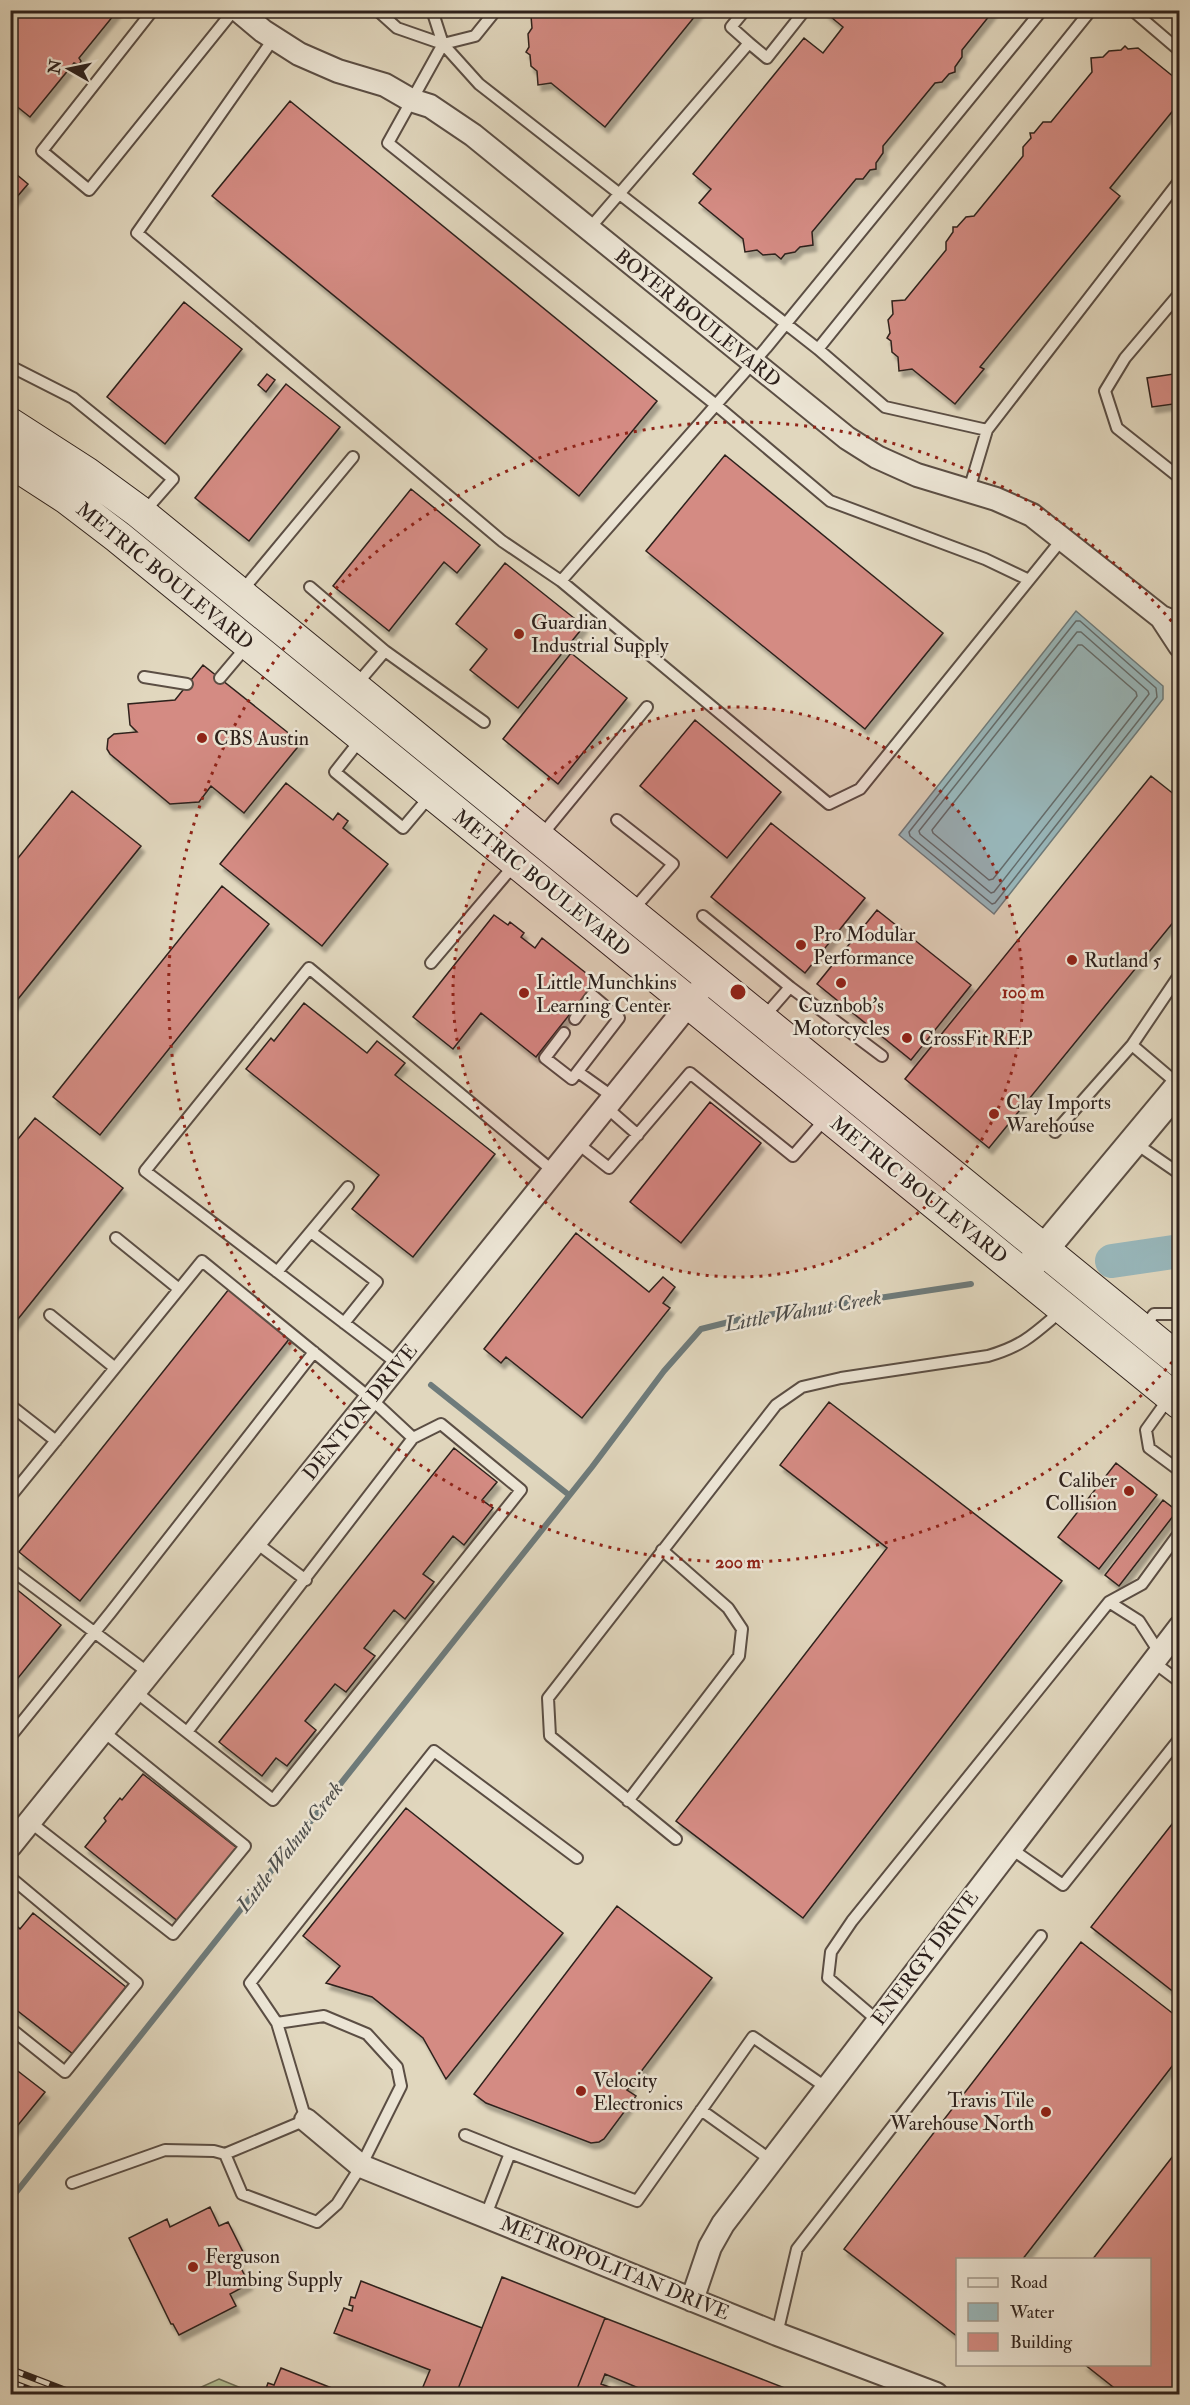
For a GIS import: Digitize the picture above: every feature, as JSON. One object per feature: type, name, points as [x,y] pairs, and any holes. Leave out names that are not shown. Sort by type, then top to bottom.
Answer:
[{"type":"main road","name":"METRIC BOULEVARD","points":[[10,424],[86,473],[142,514],[238,595],[1043,1251],[1074,1296],[1175,1400]]},
{"type":"main road","name":"METRIC BOULEVARD","points":[[10,461],[67,498],[101,524],[1023,1275],[1074,1296],[1141,1330],[1179,1361]]},
{"type":"street","name":"BOYER BOULEVARD","points":[[236,10],[299,54],[338,71],[385,85],[411,100],[430,106],[473,135],[847,438],[877,457],[917,475],[996,499],[1032,515],[1170,621],[1179,646]]},
{"type":"street","name":"DENTON DRIVE","points":[[10,1846],[710,978]]},
{"type":"street","points":[[1023,1275],[1179,1085]]},
{"type":"street","name":"ENERGY DRIVE","points":[[692,2300],[710,2247],[718,2232],[877,2020],[1179,1627]]},
{"type":"street","name":"METROPOLITAN DRIVE","points":[[306,2120],[361,2166],[777,2334],[936,2394]]},
{"type":"lane","points":[[153,10],[42,151],[89,190],[236,10]]},
{"type":"lane","points":[[377,10],[398,28],[443,44],[475,36],[496,10]]},
{"type":"lane","points":[[432,10],[443,44],[479,84],[818,348],[885,407],[987,430]]},
{"type":"lane","points":[[745,10],[731,27],[766,58],[806,10]]},
{"type":"lane","points":[[561,581],[753,363],[1042,10]]},
{"type":"lane","points":[[818,348],[1091,10]]},
{"type":"lane","points":[[1132,10],[1179,51]]},
{"type":"lane","points":[[274,38],[137,233],[502,541],[561,581],[829,804],[861,789],[1063,538]]},
{"type":"lane","points":[[589,229],[749,43]]},
{"type":"lane","points":[[443,44],[388,143],[716,405],[830,501],[985,559],[1029,580]]},
{"type":"lane","points":[[969,490],[987,430],[1179,180]]},
{"type":"lane","points":[[1179,293],[1125,358],[1105,391],[1117,428],[1179,478]]},
{"type":"lane","points":[[10,366],[73,398],[173,478],[142,514]]},
{"type":"lane","points":[[238,595],[353,457]]},
{"type":"lane","points":[[310,587],[385,651],[484,722]]},
{"type":"lane","points":[[220,678],[250,644]]},
{"type":"lane","points":[[353,688],[385,651]]},
{"type":"lane","points":[[144,677],[188,684]]},
{"type":"lane","points":[[538,838],[647,707]]},
{"type":"lane","points":[[363,736],[334,772],[403,828],[433,793]]},
{"type":"lane","points":[[617,819],[673,864],[630,914]]},
{"type":"lane","points":[[431,963],[517,862]]},
{"type":"lane","points":[[703,916],[790,987],[882,1056]]},
{"type":"lane","points":[[398,1364],[145,1171],[309,968],[553,1171]]},
{"type":"lane","points":[[1055,1132],[1132,1045],[1179,974]]},
{"type":"lane","points":[[761,1021],[790,987]]},
{"type":"lane","points":[[564,1033],[545,1058],[572,1079],[619,1018],[592,995],[575,1019]]},
{"type":"lane","points":[[1132,1045],[1179,1085]]},
{"type":"lane","points":[[578,1071],[610,1102],[638,1135]]},
{"type":"lane","points":[[576,1143],[609,1168],[690,1073],[793,1156],[828,1116]]},
{"type":"lane","points":[[1133,1142],[1179,1174]]},
{"type":"lane","points":[[277,1272],[348,1187]]},
{"type":"lane","points":[[311,1232],[377,1282],[344,1323]]},
{"type":"lane","points":[[116,1238],[179,1289]]},
{"type":"lane","points":[[10,1497],[202,1261],[370,1398],[413,1438]]},
{"type":"lane","points":[[676,1839],[550,1736],[548,1698],[776,1405],[802,1387],[841,1378],[988,1356],[1012,1349],[1031,1337],[1074,1296]]},
{"type":"lane","points":[[1141,1330],[1154,1314],[1179,1314]]},
{"type":"lane","points":[[50,1315],[115,1368]]},
{"type":"lane","points":[[10,1737],[314,1352]]},
{"type":"lane","points":[[1175,1400],[1146,1430],[1149,1448],[1179,1471]]},
{"type":"lane","points":[[10,1405],[56,1441]]},
{"type":"lane","points":[[136,1692],[273,1800],[521,1490],[441,1424],[413,1438],[187,1732]]},
{"type":"lane","points":[[877,2020],[828,1978],[831,1952],[852,1921],[1109,1602],[1142,1584],[1179,1532]]},
{"type":"lane","points":[[255,1542],[306,1580]]},
{"type":"lane","points":[[628,1801],[740,1656],[742,1629],[728,1608],[662,1550]]},
{"type":"lane","points":[[10,1569],[150,1674]]},
{"type":"lane","points":[[1109,1602],[1139,1621],[1156,1657],[1179,1682]]},
{"type":"lane","points":[[30,1822],[173,1934],[245,1846],[104,1732]]},
{"type":"lane","points":[[1010,1847],[1063,1885],[1179,1738]]},
{"type":"lane","points":[[72,2182],[165,2150],[213,2151],[225,2154],[306,2120],[277,2023],[250,1983],[434,1751],[577,1858]]},
{"type":"lane","points":[[10,1877],[137,1983],[65,2072],[10,2028]]},
{"type":"lane","points":[[777,2334],[797,2249],[1041,1936]]},
{"type":"lane","points":[[225,2154],[242,2194],[317,2222],[337,2204],[361,2166],[401,2086],[397,2067],[367,2034],[324,2016],[277,2023]]},
{"type":"lane","points":[[465,2135],[636,2201],[753,2037],[827,2088]]},
{"type":"lane","points":[[701,2110],[771,2160]]},
{"type":"lane","points":[[486,2215],[510,2153]]},
{"type":"green space","points":[[219,2379],[256,2394],[186,2394]]},
{"type":"water","points":[[1076,611],[1163,686],[1163,699],[994,914],[899,835]]},
{"type":"building","points":[[10,10],[118,10],[79,58],[81,61],[79,65],[74,63],[30,117],[10,101]]},
{"type":"building","points":[[548,10],[700,10],[605,127],[551,83],[538,85],[537,71],[531,66],[530,55],[526,52],[529,47],[528,34],[532,28],[531,16],[545,15]]},
{"type":"building","points":[[827,10],[994,10],[962,50],[962,57],[955,67],[955,72],[949,74],[942,82],[935,83],[883,146],[883,153],[876,163],[876,169],[870,170],[863,179],[856,179],[812,232],[813,245],[800,247],[795,252],[785,254],[781,259],[775,254],[763,255],[757,250],[745,252],[743,239],[699,203],[711,189],[693,174],[804,38],[823,53],[843,27],[825,12]]},
{"type":"building","points":[[1125,46],[1128,49],[1138,48],[1180,82],[1180,102],[1110,188],[1120,196],[980,367],[984,369],[955,404],[912,369],[899,371],[898,357],[892,352],[891,341],[887,338],[890,333],[888,320],[893,314],[892,301],[905,300],[946,250],[946,242],[953,232],[953,227],[957,227],[966,217],[974,216],[1023,156],[1023,147],[1031,138],[1030,133],[1034,133],[1043,122],[1051,122],[1092,72],[1091,58],[1103,57],[1109,51],[1121,50]]},
{"type":"building","points":[[290,101],[657,401],[579,496],[212,196]]},
{"type":"building","points":[[10,169],[28,184],[10,205]]},
{"type":"building","points":[[184,302],[242,349],[165,444],[107,397]]},
{"type":"building","points":[[1180,373],[1180,407],[1174,408],[1173,404],[1152,407],[1147,378]]},
{"type":"building","points":[[267,374],[275,380],[266,392],[258,385]]},
{"type":"building","points":[[286,384],[340,427],[249,541],[195,498]]},
{"type":"building","points":[[725,455],[943,633],[865,729],[646,551]]},
{"type":"building","points":[[411,489],[480,545],[457,573],[444,562],[389,631],[333,586]]},
{"type":"building","points":[[505,563],[584,626],[518,708],[470,670],[487,649],[456,624]]},
{"type":"building","points":[[571,653],[627,698],[558,784],[503,739]]},
{"type":"building","name":"CBS Austin","points":[[203,665],[301,743],[244,813],[211,786],[199,802],[170,804],[107,749],[108,739],[114,734],[137,732],[130,725],[128,704],[175,700]]},
{"type":"building","points":[[695,720],[781,792],[727,858],[640,786]]},
{"type":"building","name":"Rutland 5","points":[[1151,776],[1180,799],[1180,914],[989,1148],[905,1079]]},
{"type":"building","points":[[286,783],[333,820],[338,813],[348,821],[343,828],[388,864],[322,946],[220,864]]},
{"type":"building","points":[[72,791],[141,846],[10,1009],[10,868]]},
{"type":"building","points":[[771,823],[865,898],[805,973],[711,897]]},
{"type":"building","points":[[222,886],[269,924],[100,1135],[53,1097]]},
{"type":"building","points":[[877,910],[971,985],[911,1060],[817,984]]},
{"type":"building","points":[[494,915],[508,925],[510,922],[524,933],[521,937],[535,948],[542,938],[596,981],[536,1057],[481,1013],[453,1049],[413,1017]]},
{"type":"building","points":[[304,1003],[367,1053],[377,1041],[405,1063],[395,1075],[495,1154],[413,1257],[352,1209],[379,1175],[246,1069],[271,1038],[274,1041]]},
{"type":"building","points":[[710,1102],[761,1143],[681,1243],[630,1202]]},
{"type":"building","points":[[35,1118],[123,1188],[10,1329],[10,1149]]},
{"type":"building","points":[[576,1233],[649,1292],[663,1277],[675,1287],[663,1303],[670,1308],[582,1418],[506,1357],[501,1363],[484,1349]]},
{"type":"building","points":[[229,1289],[290,1338],[80,1601],[19,1552]]},
{"type":"building","points":[[829,1402],[1062,1581],[803,1918],[676,1821],[887,1548],[780,1465]]},
{"type":"building","points":[[454,1448],[497,1482],[482,1500],[493,1508],[464,1545],[453,1536],[423,1574],[434,1582],[405,1619],[394,1610],[364,1648],[375,1656],[346,1692],[335,1684],[305,1721],[316,1730],[287,1766],[276,1758],[262,1776],[219,1742]]},
{"type":"building","points":[[1116,1463],[1157,1495],[1099,1569],[1058,1537]]},
{"type":"building","points":[[1163,1500],[1177,1511],[1119,1586],[1105,1575]]},
{"type":"building","points":[[10,1584],[61,1625],[10,1688]]},
{"type":"building","points":[[143,1774],[237,1848],[179,1922],[85,1847],[106,1821],[104,1818]]},
{"type":"building","points":[[406,1808],[563,1933],[446,2079],[423,2038],[372,1997],[326,1983],[340,1966],[303,1936]]},
{"type":"building","points":[[1180,1814],[1180,1997],[1091,1927]]},
{"type":"building","points":[[617,1906],[712,1978],[627,2090],[636,2096],[604,2139],[591,2143],[486,2103],[474,2094]]},
{"type":"building","points":[[33,1913],[126,1987],[73,2054],[10,2005],[10,1934],[17,1926],[20,1929]]},
{"type":"building","points":[[1081,1942],[1180,2019],[1180,2056],[1024,2258],[956,2258],[956,2335],[844,2249]]},
{"type":"building","points":[[10,2065],[45,2092],[10,2135]]},
{"type":"building","points":[[1180,2147],[1180,2387],[1174,2394],[1122,2394],[1087,2366],[1151,2366],[1151,2258],[1094,2258]]},
{"type":"building","points":[[210,2207],[219,2226],[228,2222],[245,2256],[237,2260],[249,2284],[230,2294],[236,2306],[179,2335],[171,2324],[129,2238],[167,2219],[170,2227]]},
{"type":"building","points":[[502,2277],[605,2318],[575,2394],[456,2394]]},
{"type":"building","points":[[361,2281],[482,2328],[456,2394],[420,2394],[430,2370],[334,2333],[344,2308],[352,2311],[353,2306],[349,2305],[351,2297],[355,2298]]},
{"type":"building","points":[[605,2318],[800,2394],[653,2394],[605,2374],[601,2384],[612,2388],[610,2394],[575,2394]]},
{"type":"building","points":[[281,2368],[347,2394],[264,2394],[268,2383],[274,2385]]},
{"type":"waterway","name":"Little Walnut Creek","points":[[1112,1261],[1180,1251]]},
{"type":"waterway","name":"Little Walnut Creek","points":[[10,2200],[592,1467],[664,1371],[701,1329],[741,1319],[971,1284]]},
{"type":"waterway","name":"Little Walnut Creek","points":[[431,1385],[569,1495]]},
{"type":"railway","points":[[10,2369],[75,2394]]},
{"type":"railway","points":[[10,2382],[42,2394]]},
{"type":"place","name":"Guardian Industrial Supply","points":[[519,634]]},
{"type":"place","name":"CBS Austin","points":[[202,738]]},
{"type":"place","name":"Pro Modular Performance","points":[[801,945]]},
{"type":"place","name":"Rutland 5","points":[[1072,960]]},
{"type":"place","name":"Cuznbob's Motorcycles","points":[[841,983]]},
{"type":"place","name":"Little Munchkins Learning Center","points":[[524,993]]},
{"type":"place","name":"CrossFit REP","points":[[907,1038]]},
{"type":"place","name":"Clay Imports Warehouse","points":[[994,1114]]},
{"type":"place","name":"Caliber Collision","points":[[1129,1491]]},
{"type":"place","name":"Velocity Electronics","points":[[581,2091]]},
{"type":"place","name":"Travis Tile Warehouse North","points":[[1046,2112]]},
{"type":"place","name":"Ferguson Plumbing Supply","points":[[193,2267]]}]
